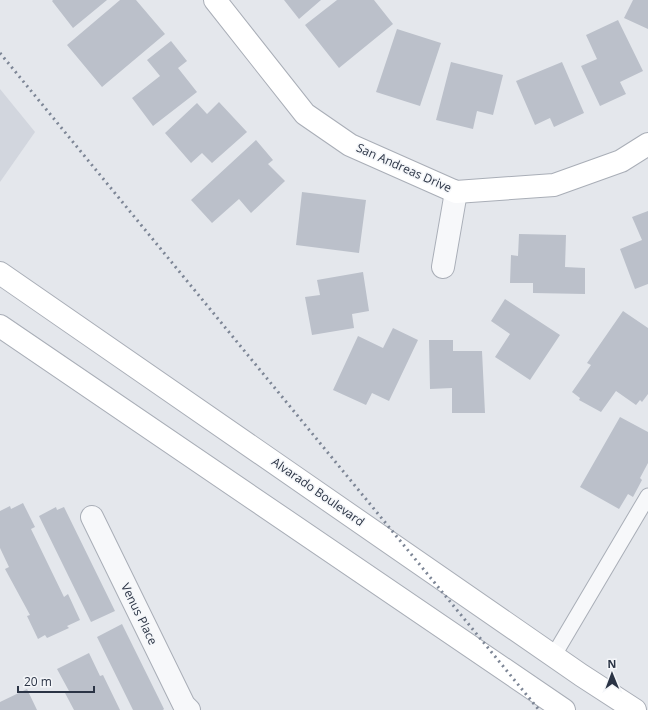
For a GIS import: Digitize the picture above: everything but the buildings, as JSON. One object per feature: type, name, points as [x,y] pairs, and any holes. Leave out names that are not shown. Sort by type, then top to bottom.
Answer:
[{"type":"main road","name":"San Andreas Drive","points":[[215,0],[305,114],[350,145],[456,192],[554,185],[621,161],[648,144]]},
{"type":"main road","name":"Alvarado Boulevard","points":[[0,274],[635,710]]},
{"type":"main road","points":[[0,326],[564,710]]},
{"type":"street","points":[[443,267],[456,192]]},
{"type":"street","name":"Venus Place","points":[[92,517],[184,705],[189,710]]},
{"type":"lane","points":[[554,655],[648,496]]},
{"type":"shaded area","points":[[0,89],[35,132],[0,182]]},
{"type":"railway","points":[[0,53],[539,710]]}]
